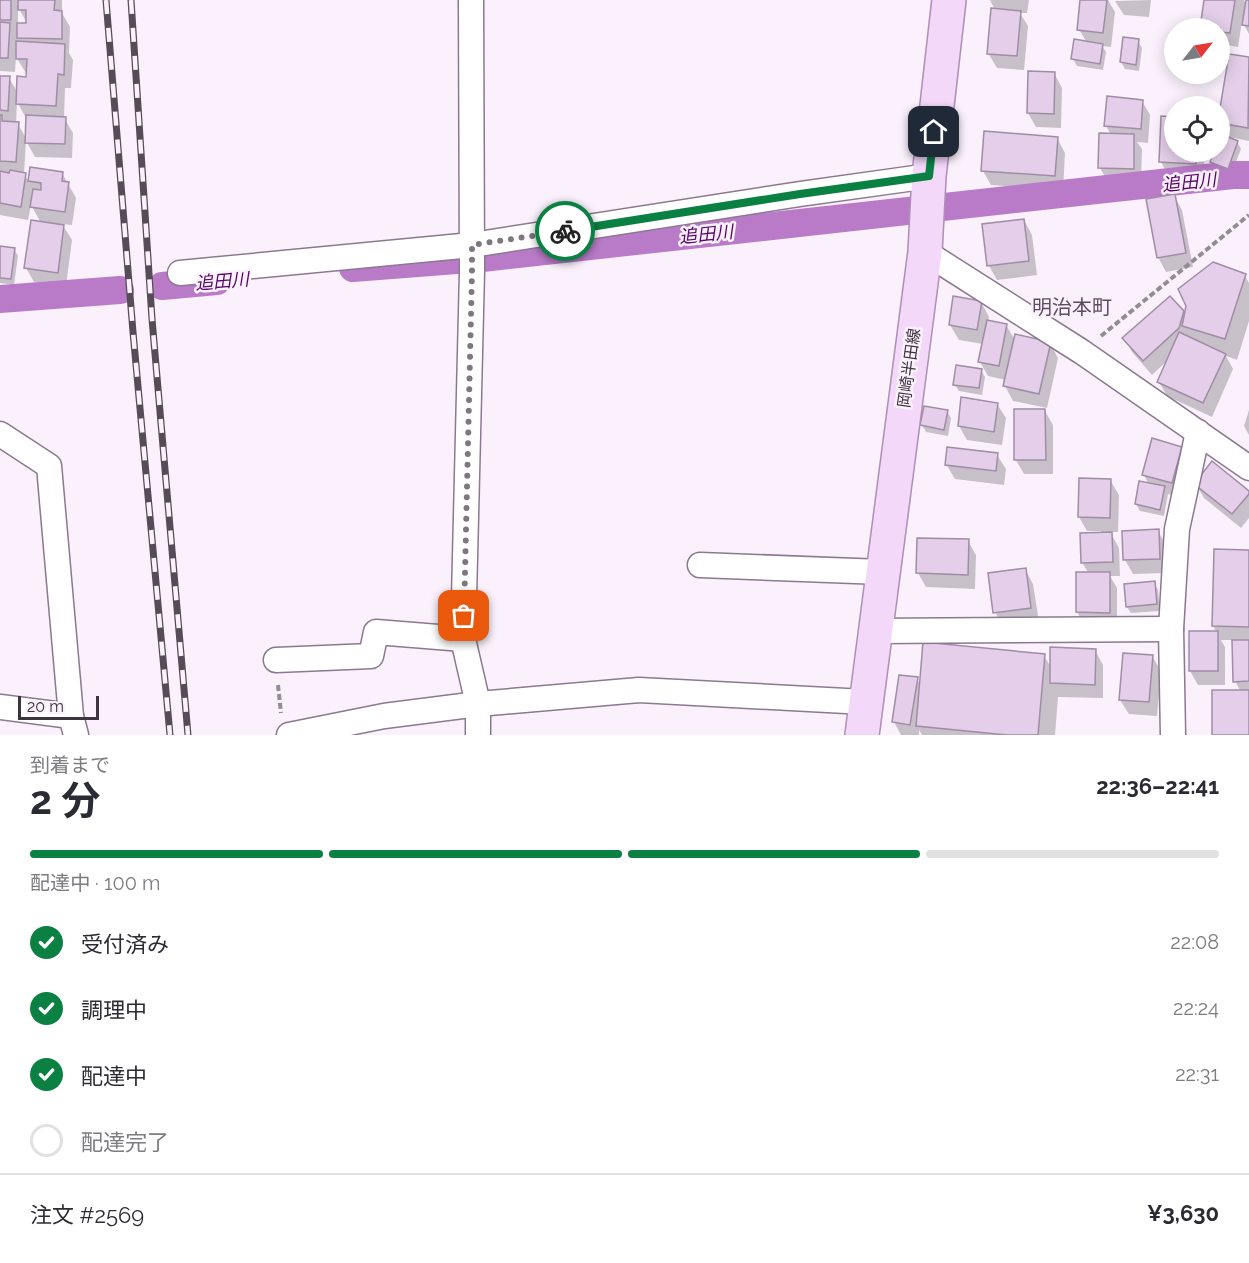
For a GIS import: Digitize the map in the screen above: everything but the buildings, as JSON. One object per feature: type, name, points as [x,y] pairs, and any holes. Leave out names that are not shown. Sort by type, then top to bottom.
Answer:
[{"type":"main road","name":"岡崎半田線","points":[[862,735],[925,252],[929,176],[949,0]]},
{"type":"street","points":[[471,0],[472,255],[463,639],[478,704],[478,735]]},
{"type":"street","points":[[180,273],[472,255],[800,194],[929,176]]},
{"type":"street","points":[[925,252],[1082,352],[1249,468]]},
{"type":"street","points":[[1173,735],[1171,630],[1176,529],[1198,432]]},
{"type":"street","points":[[0,434],[49,466],[73,726],[0,707]]},
{"type":"street","points":[[700,565],[882,572]]},
{"type":"street","points":[[875,631],[1171,630]]},
{"type":"street","points":[[276,660],[371,656],[376,632],[463,639]]},
{"type":"street","points":[[285,724],[381,726],[478,704],[639,690],[865,702]]},
{"type":"path","points":[[1082,352],[1249,215]]},
{"type":"path","points":[[276,660],[285,724]]},
{"type":"waterway","name":"追田川","points":[[353,268],[482,258],[1249,175]]},
{"type":"waterway","name":"追田川","points":[[162,286],[217,281]]},
{"type":"waterway","name":"追田川","points":[[0,299],[120,290]]},
{"type":"railway","points":[[106,0],[133,332],[170,735]]},
{"type":"railway","points":[[131,0],[152,319],[188,735]]},
{"type":"way so far","points":[[464,616],[472,245],[565,231]]},
{"type":"district","name":"明治本町","points":[[1072,307]]},
{"type":"route","points":[[565,231],[929,176],[934,132]]}]
